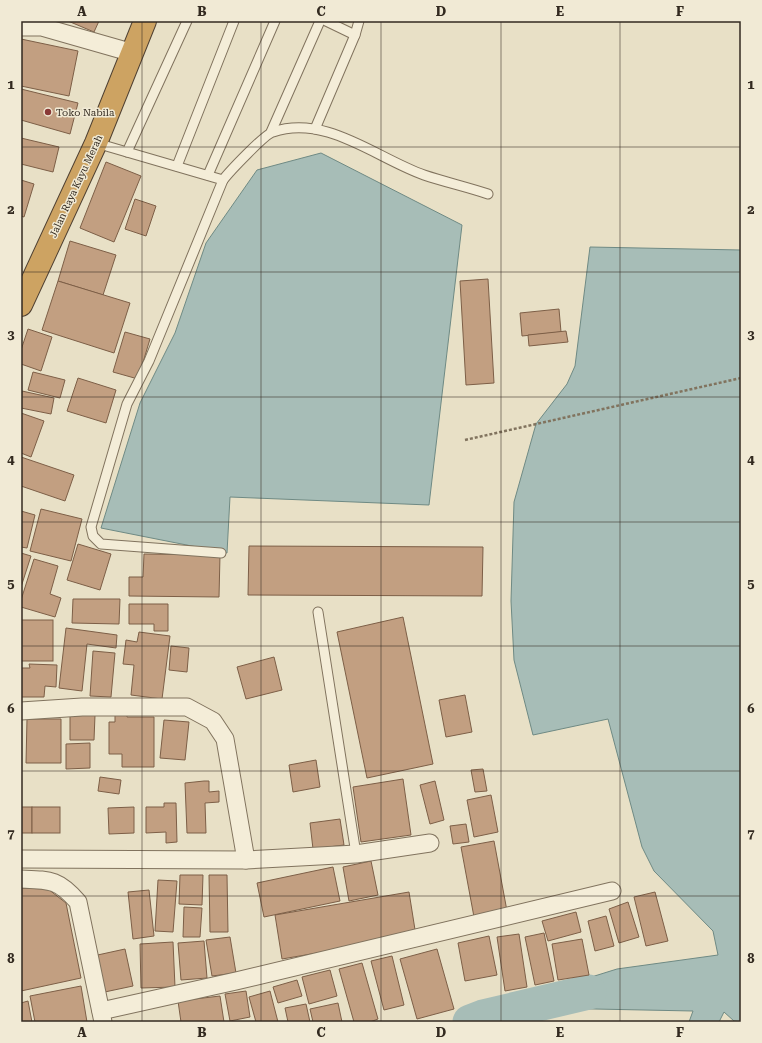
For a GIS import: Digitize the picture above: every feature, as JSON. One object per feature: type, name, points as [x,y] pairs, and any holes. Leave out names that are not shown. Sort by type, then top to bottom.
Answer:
[{"type":"highway","name":"Jalan Raya Kayu Merah","points":[[21,305],[96,143],[145,21]]},
{"type":"street","points":[[21,27],[42,27],[133,53]]},
{"type":"street","points":[[21,711],[82,707],[187,707],[213,721],[225,739],[246,860]]},
{"type":"street","points":[[21,859],[246,860],[356,854],[430,843]]},
{"type":"street","points":[[21,879],[50,880],[67,889],[78,902],[102,1016],[236,981],[612,891]]},
{"type":"lane","points":[[127,152],[187,21]]},
{"type":"lane","points":[[177,166],[234,21]]},
{"type":"lane","points":[[208,175],[276,21]]},
{"type":"lane","points":[[221,553],[101,544],[93,536],[91,527],[127,404],[149,361],[223,180],[271,132],[320,21]]},
{"type":"lane","points":[[326,21],[355,35]]},
{"type":"lane","points":[[316,129],[355,35],[359,21]]},
{"type":"lane","points":[[271,132],[294,127],[316,129],[345,138],[424,175],[488,194]]},
{"type":"lane","points":[[96,143],[223,180]]},
{"type":"lane","points":[[318,612],[356,854]]},
{"type":"path","points":[[465,440],[741,378]]},
{"type":"water","points":[[321,153],[462,225],[429,505],[230,497],[227,553],[101,528],[140,403],[175,333],[206,243],[257,170]]},
{"type":"water","points":[[590,247],[741,250],[741,1022],[734,1021],[724,1012],[719,1022],[689,1022],[693,1011],[545,1008],[540,993],[617,969],[718,955],[713,931],[654,871],[642,847],[608,719],[533,735],[514,660],[511,601],[514,502],[536,424],[567,384],[575,366]]},
{"type":"building","points":[[68,21],[99,21],[94,32]]},
{"type":"building","points":[[21,39],[78,51],[69,96],[21,86]]},
{"type":"building","name":"Toko Nabila","points":[[21,89],[78,103],[70,134],[21,120]]},
{"type":"building","points":[[21,138],[59,147],[53,172],[21,164]]},
{"type":"building","points":[[106,162],[141,176],[114,242],[80,228]]},
{"type":"building","points":[[21,180],[34,184],[24,217],[21,216]]},
{"type":"building","points":[[135,199],[156,206],[146,236],[125,229]]},
{"type":"building","points":[[70,241],[116,255],[103,295],[58,281]]},
{"type":"building","points":[[488,279],[494,383],[466,385],[460,281]]},
{"type":"building","points":[[58,281],[130,303],[114,353],[42,330]]},
{"type":"building","points":[[559,309],[561,332],[522,336],[520,313]]},
{"type":"building","points":[[28,329],[52,337],[41,371],[21,364],[21,350]]},
{"type":"building","points":[[566,331],[568,342],[529,346],[528,335]]},
{"type":"building","points":[[125,332],[150,339],[138,379],[113,372]]},
{"type":"building","points":[[33,372],[65,380],[60,398],[28,390]]},
{"type":"building","points":[[78,378],[116,390],[106,423],[67,411]]},
{"type":"building","points":[[22,391],[54,398],[51,414],[21,408]]},
{"type":"building","points":[[21,413],[44,421],[31,457],[21,453]]},
{"type":"building","points":[[21,457],[74,475],[65,501],[21,486]]},
{"type":"building","points":[[41,509],[82,519],[71,561],[30,551]]},
{"type":"building","points":[[21,511],[35,515],[27,548],[21,547]]},
{"type":"building","points":[[78,544],[111,554],[100,590],[67,580]]},
{"type":"building","points":[[249,546],[483,547],[482,596],[248,595]]},
{"type":"building","points":[[21,553],[31,556],[21,587]]},
{"type":"building","points":[[144,554],[220,555],[219,597],[129,596],[129,577],[143,577]]},
{"type":"building","points":[[34,559],[58,566],[50,594],[61,598],[55,617],[21,607],[21,600]]},
{"type":"building","points":[[73,599],[120,599],[119,624],[72,623]]},
{"type":"building","points":[[129,604],[168,604],[168,631],[154,631],[154,624],[129,624]]},
{"type":"building","points":[[403,617],[433,764],[367,778],[337,632]]},
{"type":"building","points":[[21,620],[53,620],[53,661],[21,661]]},
{"type":"building","points":[[66,628],[117,635],[116,648],[87,644],[82,691],[59,688]]},
{"type":"building","points":[[139,632],[170,636],[162,699],[131,695],[134,665],[123,664],[126,640],[137,642]]},
{"type":"building","points":[[171,646],[189,648],[187,672],[169,670]]},
{"type":"building","points":[[93,651],[115,653],[111,697],[90,696]]},
{"type":"building","points":[[274,657],[282,690],[246,699],[237,667]]},
{"type":"building","points":[[29,664],[57,665],[56,687],[45,686],[44,697],[21,697],[21,668],[30,668]]},
{"type":"building","points":[[465,695],[472,732],[446,737],[439,700]]},
{"type":"building","points":[[115,712],[127,712],[127,717],[154,717],[154,767],[122,767],[122,754],[109,754],[109,722],[115,722]]},
{"type":"building","points":[[95,715],[94,740],[70,740],[70,716]]},
{"type":"building","points":[[27,719],[61,719],[61,763],[26,763]]},
{"type":"building","points":[[164,720],[189,722],[185,760],[160,758]]},
{"type":"building","points":[[90,743],[90,768],[66,769],[66,744]]},
{"type":"building","points":[[316,760],[320,787],[293,792],[289,765]]},
{"type":"building","points":[[483,769],[487,791],[475,792],[471,770]]},
{"type":"building","points":[[100,777],[121,780],[119,794],[98,791]]},
{"type":"building","points":[[403,779],[411,835],[361,842],[353,787]]},
{"type":"building","points":[[209,781],[209,792],[219,791],[219,802],[205,803],[206,833],[187,833],[185,783]]},
{"type":"building","points":[[435,781],[444,820],[430,824],[420,785]]},
{"type":"building","points":[[491,795],[498,832],[474,837],[467,800]]},
{"type":"building","points":[[164,803],[176,803],[177,842],[166,843],[166,832],[146,833],[146,807],[164,807]]},
{"type":"building","points":[[21,807],[32,807],[32,833],[21,833]]},
{"type":"building","points":[[32,807],[60,807],[60,833],[32,833]]},
{"type":"building","points":[[134,807],[134,833],[109,834],[108,808]]},
{"type":"building","points":[[340,819],[344,845],[313,849],[310,823]]},
{"type":"building","points":[[466,824],[469,842],[453,844],[450,826]]},
{"type":"building","points":[[494,841],[507,911],[474,917],[461,847]]},
{"type":"building","points":[[371,861],[378,895],[349,901],[343,867]]},
{"type":"building","points":[[333,867],[340,901],[264,917],[257,883]]},
{"type":"building","points":[[180,875],[203,875],[202,905],[179,904]]},
{"type":"building","points":[[209,875],[227,875],[228,932],[210,932]]},
{"type":"building","points":[[158,880],[177,881],[173,932],[155,931]]},
{"type":"building","points":[[21,888],[48,889],[66,903],[81,978],[21,991]]},
{"type":"building","points":[[149,890],[154,936],[133,939],[128,892]]},
{"type":"building","points":[[409,892],[416,936],[282,959],[275,915]]},
{"type":"building","points":[[655,892],[668,941],[646,946],[634,897]]},
{"type":"building","points":[[628,902],[639,937],[619,943],[609,909]]},
{"type":"building","points":[[184,907],[202,908],[200,937],[183,937]]},
{"type":"building","points":[[576,912],[581,932],[548,941],[542,921]]},
{"type":"building","points":[[606,916],[614,946],[595,951],[588,921]]},
{"type":"building","points":[[544,933],[554,981],[535,985],[525,937]]},
{"type":"building","points":[[519,934],[527,987],[505,991],[497,937]]},
{"type":"building","points":[[489,936],[497,975],[465,981],[458,943]]},
{"type":"building","points":[[230,937],[236,973],[212,976],[206,940]]},
{"type":"building","points":[[582,939],[589,975],[558,980],[552,944]]},
{"type":"building","points":[[204,941],[207,978],[181,980],[178,943]]},
{"type":"building","points":[[173,942],[175,987],[141,988],[140,944]]},
{"type":"building","points":[[125,949],[133,986],[100,993],[93,956]]},
{"type":"building","points":[[437,949],[454,1009],[417,1019],[400,959]]},
{"type":"building","points":[[392,956],[404,1005],[384,1010],[371,961]]},
{"type":"building","points":[[362,963],[378,1019],[370,1022],[354,1022],[339,969]]},
{"type":"building","points":[[330,970],[337,996],[309,1004],[302,977]]},
{"type":"building","points":[[297,980],[302,996],[278,1003],[273,987]]},
{"type":"building","points":[[81,986],[87,1022],[35,1022],[30,996]]},
{"type":"building","points":[[246,991],[250,1017],[230,1021],[225,994]]},
{"type":"building","points":[[270,991],[278,1022],[256,1022],[249,997]]},
{"type":"building","points":[[220,996],[224,1022],[181,1022],[178,1001]]},
{"type":"building","points":[[28,1001],[32,1022],[21,1022],[21,1003]]},
{"type":"building","points":[[338,1003],[342,1022],[313,1022],[310,1009]]},
{"type":"building","points":[[306,1004],[310,1022],[288,1022],[285,1008]]},
{"type":"waterway","points":[[470,1022],[483,1017],[589,992]]},
{"type":"place","name":"Toko Nabila","points":[[48,112]]}]
